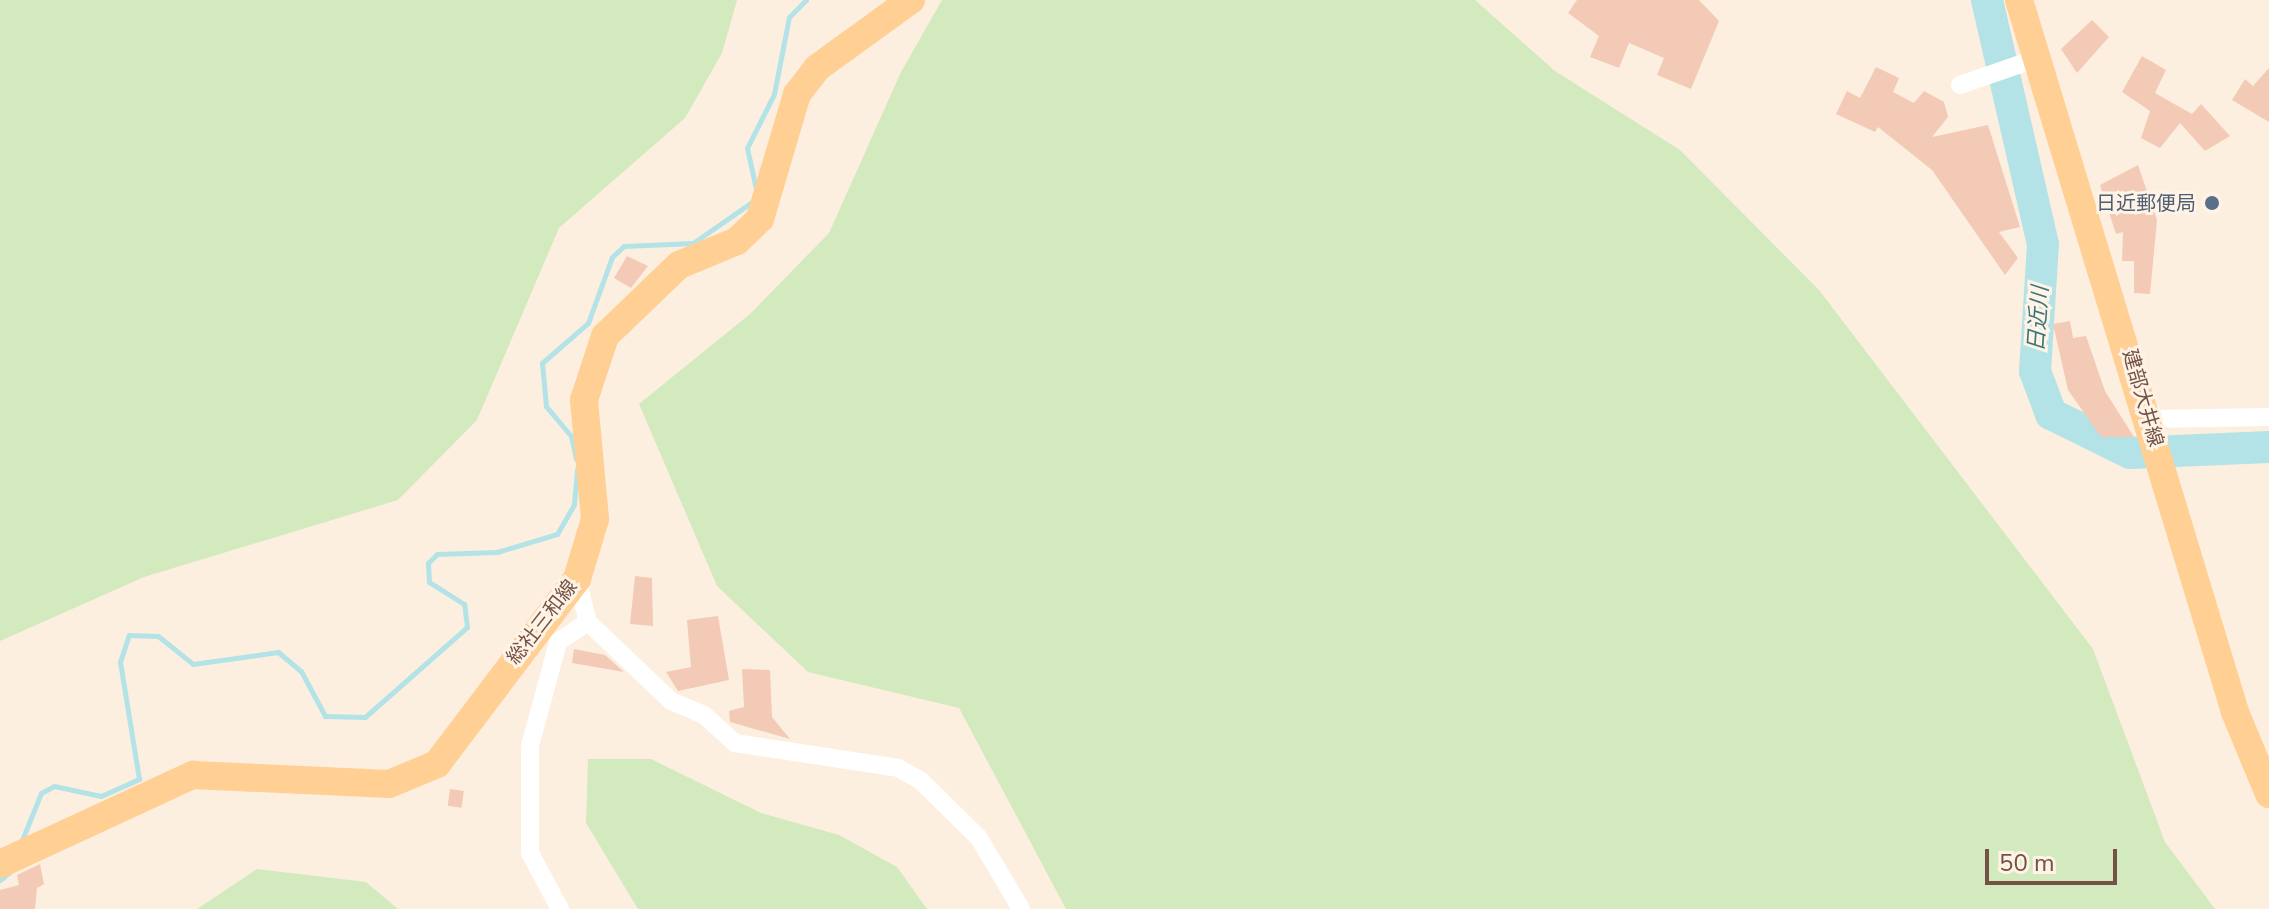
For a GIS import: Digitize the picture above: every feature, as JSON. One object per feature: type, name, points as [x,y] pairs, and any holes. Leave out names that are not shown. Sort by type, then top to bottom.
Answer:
[{"type":"main road","name":"総社三和線","points":[[11,861],[193,775],[389,784],[416,778],[437,764],[577,579],[595,519],[584,400],[605,336],[679,265],[737,241],[760,219],[797,94],[817,68],[911,0]]},
{"type":"main road","name":"建部大井線","points":[[2019,0],[2034,60],[2152,426],[2235,712],[2269,794]]},
{"type":"street","points":[[1960,85],[2034,60]]},
{"type":"street","points":[[2152,426],[2269,417]]},
{"type":"street","points":[[577,579],[588,622],[671,701],[704,715],[735,743],[898,768],[921,781],[979,838],[1021,909]]},
{"type":"street","points":[[560,909],[530,853],[528,772],[558,642],[588,622]]},
{"type":"green space","points":[[0,0],[737,0],[722,53],[685,118],[559,228],[477,420],[398,500],[144,577],[0,641]]},
{"type":"green space","points":[[942,0],[1475,0],[1555,71],[1680,150],[1819,290],[2093,649],[2165,842],[2215,909],[1066,909],[959,708],[808,672],[717,586],[639,404],[750,314],[829,233],[901,72]]},
{"type":"green space","points":[[588,759],[651,759],[761,813],[839,835],[897,867],[927,909],[638,909],[586,823]]},
{"type":"green space","points":[[257,869],[366,882],[398,909],[197,909]]},
{"type":"building","points":[[1577,0],[1699,0],[1719,21],[1691,89],[1657,75],[1664,58],[1629,43],[1619,68],[1590,57],[1599,36],[1568,13]]},
{"type":"building","points":[[2092,20],[2109,37],[2077,73],[2061,49]]},
{"type":"building","points":[[2142,56],[2166,70],[2155,93],[2192,114],[2201,104],[2230,136],[2205,151],[2180,123],[2160,148],[2141,138],[2150,111],[2122,92]]},
{"type":"building","points":[[1876,67],[1899,78],[1893,92],[1914,103],[1924,91],[1944,102],[1948,117],[1932,137],[1988,125],[2020,227],[1999,232],[2018,258],[2005,275],[1932,170],[1878,127],[1875,132],[1836,114],[1847,91],[1860,98]]},
{"type":"building","points":[[2269,68],[2269,122],[2232,100],[2245,79],[2253,86]]},
{"type":"building","points":[[2138,165],[2157,220],[2150,294],[2134,293],[2134,261],[2122,261],[2123,232],[2116,234],[2100,185]]},
{"type":"building","points":[[627,256],[648,266],[631,288],[614,278]]},
{"type":"building","points":[[2070,321],[2073,338],[2086,336],[2105,391],[2134,437],[2101,437],[2068,390],[2053,324]]},
{"type":"building","points":[[635,576],[652,578],[653,626],[630,624]]},
{"type":"building","points":[[718,616],[729,680],[678,691],[666,672],[691,667],[687,620]]},
{"type":"building","points":[[574,649],[605,655],[624,672],[572,663]]},
{"type":"building","points":[[742,669],[770,670],[772,717],[790,739],[730,722],[729,711],[744,707]]},
{"type":"building","points":[[450,789],[464,791],[461,808],[448,806]]},
{"type":"building","points":[[40,864],[44,884],[37,888],[35,909],[0,909],[0,890],[19,885],[17,875]]},
{"type":"waterway","points":[[756,189],[747,148],[774,94],[789,17],[806,0]]},
{"type":"waterway","name":"日近川","points":[[1987,0],[2043,244],[2035,371],[2051,414],[2130,453],[2269,447]]},
{"type":"waterway","points":[[576,459],[571,436],[546,406],[542,363],[588,323],[612,257],[624,246],[693,243],[752,202]]},
{"type":"waterway","points":[[20,845],[41,793],[54,786],[101,796],[139,779],[120,662],[129,635],[158,636],[193,664],[278,652],[301,671],[325,716],[365,717],[467,627],[464,604],[429,582],[428,563],[437,554],[497,552],[557,534],[574,504],[577,469]]},
{"type":"waterway","points":[[0,880],[13,869]]},
{"type":"place","name":"日近郵便局","points":[[2212,203]]}]
